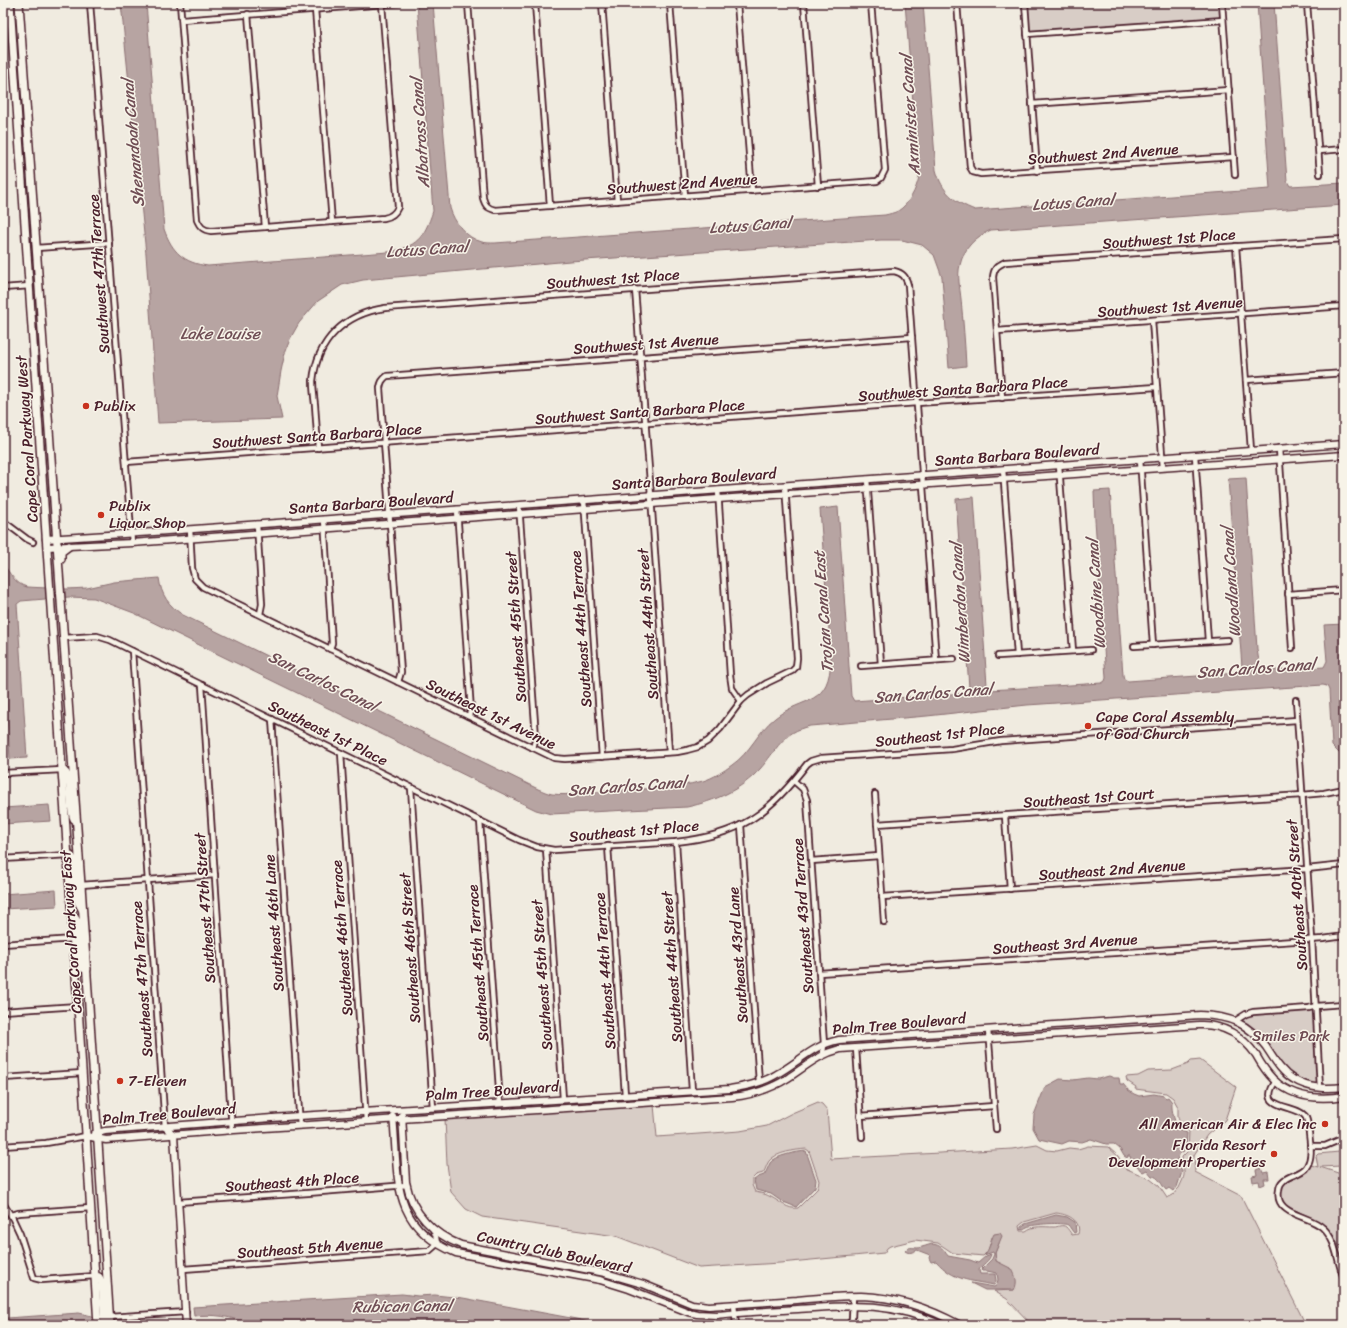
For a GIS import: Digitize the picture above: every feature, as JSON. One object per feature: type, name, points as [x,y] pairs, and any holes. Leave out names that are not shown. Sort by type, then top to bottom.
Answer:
[{"type":"main road","name":"Cape Coral Parkway West","points":[[10,3],[46,539]]},
{"type":"main road","name":"Cape Coral Parkway West","points":[[19,3],[56,538]]},
{"type":"main road","points":[[22,189],[27,198],[31,243],[36,248]]},
{"type":"main road","points":[[30,286],[35,293],[38,338],[43,345]]},
{"type":"main road","points":[[36,375],[40,386],[43,427],[49,435]]},
{"type":"main road","name":"Santa Barbara Boulevard","points":[[46,539],[1344,444]]},
{"type":"main road","name":"Santa Barbara Boulevard","points":[[47,547],[132,543],[1004,478],[1344,456]]},
{"type":"main road","points":[[56,538],[61,586]]},
{"type":"main road","name":"Cape Coral Parkway East","points":[[46,539],[74,939],[98,1325]]},
{"type":"main road","points":[[61,586],[61,553],[63,549],[69,546]]},
{"type":"main road","name":"Cape Coral Parkway East","points":[[61,586],[62,627],[82,885],[109,1321]]},
{"type":"main road","points":[[58,721],[64,723],[65,726],[67,756],[73,767]]},
{"type":"main road","points":[[62,770],[66,772],[69,777],[71,810],[77,822]]},
{"type":"main road","points":[[68,855],[74,860],[78,902],[83,911]]},
{"type":"main road","points":[[72,914],[76,917],[77,922],[82,968],[87,969]]},
{"type":"main road","name":"Palm Tree Boulevard","points":[[98,1136],[105,1131],[299,1116],[730,1089],[759,1082],[777,1074],[814,1048],[839,1040],[1200,1015],[1222,1016],[1245,1026],[1254,1034],[1284,1072],[1299,1082],[1320,1088],[1344,1087]]},
{"type":"main road","name":"Palm Tree Boulevard","points":[[86,1136],[98,1136],[106,1140],[500,1112],[732,1098],[762,1090],[788,1078],[823,1054],[840,1049],[1206,1024],[1220,1027],[1234,1034],[1248,1045],[1276,1081],[1284,1088],[1296,1094],[1321,1098],[1344,1096]]},
{"type":"main road","points":[[856,1039],[856,1048]]},
{"type":"main road","points":[[1259,1060],[1270,1054]]},
{"type":"main road","points":[[1276,1081],[1284,1072]]},
{"type":"main road","points":[[759,1082],[762,1090]]},
{"type":"main road","points":[[1320,1088],[1321,1098]]},
{"type":"main road","points":[[692,1091],[693,1100]]},
{"type":"main road","points":[[625,1095],[626,1104]]},
{"type":"main road","points":[[563,1099],[563,1108]]},
{"type":"main road","points":[[500,1103],[500,1112]]},
{"type":"main road","points":[[433,1108],[433,1117]]},
{"type":"main road","name":"Country Club Boulevard","points":[[392,1110],[398,1187],[401,1198],[412,1219],[423,1232],[437,1244],[446,1249],[467,1256],[595,1279],[629,1289],[688,1312],[707,1315],[853,1305],[875,1306],[897,1310],[914,1314],[942,1325]]},
{"type":"main road","name":"Country Club Boulevard","points":[[402,1110],[407,1185],[410,1197],[418,1213],[433,1229],[450,1241],[466,1247],[598,1271],[643,1284],[692,1304],[709,1306],[853,1296],[882,1298],[908,1303],[935,1312],[960,1325]]},
{"type":"main road","points":[[165,1127],[174,1135],[186,1325]]},
{"type":"main road","points":[[546,1270],[547,1261]]},
{"type":"main road","points":[[595,1279],[598,1271]]},
{"type":"main road","points":[[95,1276],[99,1277],[102,1282],[105,1325]]},
{"type":"street","name":"Southwest 47th Terrace","points":[[90,3],[132,543]]},
{"type":"street","points":[[180,3],[197,220],[200,226],[205,230],[211,231],[384,218],[390,217],[396,212],[398,207],[382,4]]},
{"type":"street","points":[[182,20],[398,3]]},
{"type":"street","name":"Southwest 2nd Avenue","points":[[468,3],[483,198],[485,205],[490,209],[495,210],[877,181],[881,178],[884,170],[871,3]]},
{"type":"street","points":[[535,3],[550,206]]},
{"type":"street","points":[[602,3],[617,201]]},
{"type":"street","points":[[670,3],[685,196]]},
{"type":"street","points":[[737,3],[752,191]]},
{"type":"street","points":[[804,3],[818,186]]},
{"type":"street","name":"Southwest 2nd Avenue","points":[[957,3],[970,167],[973,172],[981,174],[1037,171],[1234,157]]},
{"type":"street","points":[[1025,3],[1037,171]]},
{"type":"street","points":[[1222,3],[1235,175]]},
{"type":"street","points":[[1307,3],[1320,174]]},
{"type":"street","points":[[315,9],[332,222]]},
{"type":"street","points":[[248,14],[265,227]]},
{"type":"street","points":[[1027,34],[1223,20]]},
{"type":"street","points":[[1032,104],[1229,90]]},
{"type":"street","points":[[1318,151],[1344,149]]},
{"type":"street","name":"Southwest 1st Place","points":[[997,331],[993,277],[996,266],[1005,262],[1344,239]]},
{"type":"street","points":[[36,248],[109,242]]},
{"type":"street","points":[[1236,246],[1251,450]]},
{"type":"street","name":"Southwest 1st Place","points":[[318,448],[313,381],[319,356],[331,337],[343,325],[366,312],[378,309],[894,271],[904,275],[908,285],[912,337]]},
{"type":"street","points":[[3,288],[30,286]]},
{"type":"street","name":"Southeast 44th Street","points":[[635,289],[669,752]]},
{"type":"street","name":"Southwest 1st Avenue","points":[[997,331],[1344,306]]},
{"type":"street","points":[[1152,320],[1163,468]]},
{"type":"street","points":[[997,331],[1002,398]]},
{"type":"street","points":[[912,337],[936,660]]},
{"type":"street","name":"Southwest 1st Avenue","points":[[384,443],[380,388],[383,379],[387,376],[640,356],[912,337]]},
{"type":"street","points":[[1246,380],[1344,374]]},
{"type":"street","name":"Southwest Santa Barbara Place","points":[[126,462],[917,403],[1157,387]]},
{"type":"street","points":[[384,443],[402,672],[398,682]]},
{"type":"street","points":[[1279,448],[1292,648]]},
{"type":"street","points":[[1195,455],[1208,641]]},
{"type":"street","points":[[1140,459],[1152,645]]},
{"type":"street","points":[[1059,465],[1073,651]]},
{"type":"street","points":[[1003,469],[1017,655]]},
{"type":"street","points":[[867,479],[881,664]]},
{"type":"street","points":[[785,485],[786,494]]},
{"type":"street","points":[[718,490],[730,675],[732,688],[741,701]]},
{"type":"street","name":"Southeast 1st Avenue","points":[[191,538],[192,568],[195,579],[203,586],[554,758],[602,757],[693,749],[708,741],[720,729],[741,701],[757,688],[792,671],[796,667],[797,658],[786,494]]},
{"type":"street","name":"Southeast 44th Terrace","points":[[584,500],[602,757]]},
{"type":"street","name":"Southeast 45th Street","points":[[519,504],[536,737],[533,748]]},
{"type":"street","points":[[457,509],[471,711],[468,716]]},
{"type":"street","points":[[324,519],[332,644],[330,649]]},
{"type":"street","points":[[3,521],[26,539],[33,542]]},
{"type":"street","points":[[257,524],[262,604],[260,614]]},
{"type":"street","points":[[190,529],[191,538]]},
{"type":"street","points":[[1288,594],[1344,590]]},
{"type":"street","name":"Southeast 1st Place","points":[[63,638],[102,637],[110,640],[411,788],[525,842],[546,849],[676,842],[712,836],[741,825],[756,816],[773,803],[794,781],[807,764],[821,758],[952,748],[1001,741],[1297,720]]},
{"type":"street","points":[[1134,646],[1228,640]]},
{"type":"street","points":[[998,656],[1090,650]]},
{"type":"street","name":"Southeast 47th Terrace","points":[[132,651],[165,1127]]},
{"type":"street","points":[[861,666],[954,659]]},
{"type":"street","name":"Southeast 47th Street","points":[[202,685],[232,1130]]},
{"type":"street","name":"Southeast 40th Street","points":[[1296,700],[1312,939],[1320,1088]]},
{"type":"street","name":"Southeast 46th Lane","points":[[272,719],[300,1126]]},
{"type":"street","name":"Southeast 46th Terrace","points":[[341,753],[366,1121]]},
{"type":"street","points":[[3,773],[62,770]]},
{"type":"street","name":"Southeast 43rd Terrace","points":[[794,781],[806,794],[824,1044],[823,1054]]},
{"type":"street","name":"Southeast 46th Street","points":[[411,788],[433,1108]]},
{"type":"street","points":[[1302,795],[1344,789]]},
{"type":"street","points":[[875,794],[884,922]]},
{"type":"street","name":"Southeast 1st Court","points":[[877,824],[1302,795]]},
{"type":"street","points":[[1005,816],[1010,889]]},
{"type":"street","name":"Southeast 45th Terrace","points":[[480,821],[500,1103]]},
{"type":"street","name":"Southeast 43rd Lane","points":[[741,825],[759,1082]]},
{"type":"street","name":"Southeast 44th Street","points":[[676,842],[692,1091]]},
{"type":"street","name":"Southeast 44th Terrace","points":[[608,846],[625,1095]]},
{"type":"street","name":"Southeast 45th Street","points":[[546,849],[563,1099]]},
{"type":"street","points":[[3,859],[68,855]]},
{"type":"street","points":[[811,861],[879,856]]},
{"type":"street","name":"Southeast 2nd Avenue","points":[[882,897],[1307,869],[1344,865]]},
{"type":"street","points":[[82,885],[215,876]]},
{"type":"street","name":"Southeast 3rd Avenue","points":[[819,973],[1344,936]]},
{"type":"street","points":[[3,944],[74,939]]},
{"type":"street","points":[[1235,1021],[1246,1014],[1253,1012],[1344,1004]]},
{"type":"street","points":[[3,1011],[78,1006]]},
{"type":"street","points":[[988,1030],[996,1129]]},
{"type":"street","points":[[856,1048],[862,1137]]},
{"type":"street","points":[[3,1078],[82,1073]]},
{"type":"street","points":[[1276,1081],[1271,1088],[1271,1097],[1277,1105],[1302,1113],[1306,1116],[1310,1146],[1310,1160],[1307,1167],[1303,1171],[1291,1175],[1285,1180],[1279,1187],[1278,1198],[1284,1208],[1312,1220],[1324,1229],[1333,1242],[1344,1278]]},
{"type":"street","points":[[860,1116],[994,1106]]},
{"type":"street","points":[[3,1146],[46,1143],[86,1136]]},
{"type":"street","points":[[1310,1146],[1325,1146],[1344,1138]]},
{"type":"street","name":"Southeast 4th Place","points":[[178,1202],[398,1187],[407,1185]]},
{"type":"street","points":[[3,1203],[20,1234],[33,1276],[42,1280],[95,1276]]},
{"type":"street","points":[[11,1216],[18,1213],[91,1208]]},
{"type":"street","points":[[433,1229],[437,1244]]},
{"type":"street","name":"Southeast 5th Avenue","points":[[183,1270],[429,1251],[437,1244]]},
{"type":"street","points":[[849,1325],[852,1319],[853,1296]]},
{"type":"street","points":[[734,1304],[736,1325]]},
{"type":"street","points":[[109,1321],[186,1312]]},
{"type":"green space","points":[[1025,3],[1222,3],[1223,20],[1027,34]]},
{"type":"green space","name":"Smiles Park","points":[[1315,1008],[1319,1085],[1301,1080],[1287,1071],[1280,1064],[1262,1039],[1248,1025],[1239,1020],[1252,1014],[1310,1010]]},
{"type":"green space","points":[[1200,1060],[1236,1087],[1225,1120],[1207,1135],[1194,1155],[1195,1172],[1241,1196],[1306,1325],[1032,1325],[1007,1299],[994,1291],[1014,1290],[1001,1264],[996,1261],[995,1253],[999,1243],[992,1237],[988,1251],[983,1256],[953,1253],[938,1243],[915,1240],[890,1246],[884,1253],[780,1263],[699,1268],[616,1236],[482,1217],[466,1209],[451,1192],[447,1164],[445,1118],[654,1105],[657,1137],[740,1131],[767,1126],[818,1102],[827,1110],[831,1159],[1012,1149],[1037,1145],[1047,1150],[1057,1151],[1069,1148],[1078,1149],[1088,1146],[1108,1147],[1118,1156],[1125,1168],[1150,1179],[1159,1186],[1167,1198],[1173,1195],[1179,1188],[1183,1178],[1184,1173],[1182,1157],[1188,1151],[1189,1131],[1182,1126],[1178,1117],[1178,1107],[1173,1098],[1166,1093],[1135,1089],[1136,1087],[1127,1081],[1126,1077],[1138,1076],[1148,1071],[1172,1070],[1188,1064],[1191,1061]],"holes":[[[806,1149],[809,1151],[819,1181],[817,1189],[798,1208],[791,1208],[769,1196],[755,1192],[752,1185],[752,1179],[756,1175],[763,1173],[768,1162],[772,1158],[786,1152]],[[1056,1213],[1069,1216],[1076,1221],[1079,1229],[1078,1234],[1072,1235],[1066,1227],[1063,1226],[1036,1227],[1026,1231],[1020,1231],[1019,1226],[1024,1222]]]},
{"type":"green space","points":[[1344,1148],[1344,1160],[1341,1166],[1320,1167],[1338,1173],[1344,1177],[1344,1249],[1341,1249],[1333,1235],[1318,1221],[1285,1205],[1280,1194],[1284,1183],[1298,1177],[1311,1165],[1318,1167],[1316,1156],[1318,1154],[1339,1152],[1342,1154]]},
{"type":"water","points":[[121,3],[146,3],[164,229],[171,244],[180,255],[192,262],[208,266],[388,252],[413,244],[422,235],[433,211],[417,3],[433,3],[450,208],[454,219],[466,233],[476,240],[484,242],[495,243],[885,215],[898,211],[906,205],[912,196],[919,177],[905,3],[923,3],[936,170],[945,190],[955,200],[968,207],[975,210],[1270,189],[1257,3],[1274,3],[1287,181],[1290,186],[1344,183],[1344,205],[991,230],[980,236],[967,248],[962,259],[959,269],[959,278],[966,366],[949,368],[942,277],[934,255],[922,245],[902,240],[881,240],[570,261],[363,280],[342,285],[318,301],[299,323],[290,339],[281,371],[277,396],[282,419],[158,423],[146,254]]},
{"type":"water","name":"San Carlos Canal","points":[[1246,478],[1257,649],[1260,668],[1265,671],[1324,667],[1327,661],[1324,625],[1344,624],[1344,754],[1339,753],[1332,746],[1329,690],[1327,686],[1323,685],[1027,705],[927,716],[810,726],[786,737],[753,776],[736,789],[717,798],[687,807],[551,814],[536,810],[134,613],[94,598],[69,597],[21,601],[17,604],[27,758],[10,759],[3,649],[3,564],[16,581],[27,587],[67,589],[87,588],[114,582],[159,578],[166,600],[183,615],[538,789],[552,794],[572,794],[668,787],[692,784],[707,780],[722,772],[738,760],[775,718],[786,711],[814,698],[820,693],[826,685],[831,657],[820,509],[838,507],[851,696],[854,701],[965,693],[968,691],[956,499],[974,497],[987,685],[990,690],[1102,683],[1105,681],[1094,491],[1110,490],[1124,679],[1128,681],[1239,673],[1242,667],[1228,479]]},
{"type":"water","points":[[49,805],[51,821],[3,824],[3,808]]},
{"type":"water","points":[[56,890],[57,906],[3,909],[3,894]]},
{"type":"water","points":[[1109,1076],[1119,1078],[1120,1084],[1123,1084],[1134,1094],[1139,1096],[1154,1094],[1164,1096],[1166,1098],[1168,1097],[1172,1102],[1175,1122],[1181,1131],[1187,1133],[1186,1147],[1184,1152],[1181,1152],[1178,1157],[1177,1163],[1182,1172],[1177,1187],[1173,1191],[1169,1188],[1166,1190],[1158,1179],[1152,1176],[1147,1170],[1143,1172],[1130,1156],[1127,1158],[1124,1156],[1120,1149],[1114,1144],[1106,1144],[1091,1139],[1082,1142],[1069,1141],[1062,1144],[1039,1139],[1033,1128],[1034,1115],[1045,1087],[1060,1079],[1098,1079]]},
{"type":"water","points":[[806,1151],[816,1180],[815,1187],[796,1207],[781,1201],[771,1194],[756,1190],[754,1180],[764,1175],[773,1160],[787,1154]]},
{"type":"water","points":[[1261,1168],[1263,1173],[1268,1172],[1269,1179],[1264,1179],[1265,1184],[1260,1186],[1259,1181],[1253,1182],[1252,1176],[1257,1175],[1256,1170]]},
{"type":"water","points":[[1056,1215],[1067,1217],[1075,1222],[1076,1232],[1074,1233],[1068,1225],[1065,1224],[1035,1225],[1021,1230],[1021,1227],[1025,1224]]},
{"type":"water","points":[[1000,1233],[1002,1236],[995,1253],[996,1261],[1012,1269],[1016,1284],[1014,1290],[985,1290],[971,1283],[994,1287],[996,1286],[998,1280],[997,1273],[981,1270],[992,1259],[994,1254],[993,1252],[984,1255],[988,1251],[994,1234]]},
{"type":"water","points":[[932,1244],[940,1246],[948,1256],[978,1263],[986,1256],[991,1254],[989,1259],[979,1270],[980,1274],[995,1274],[996,1281],[994,1285],[962,1279],[943,1268],[936,1261],[931,1262],[929,1258],[930,1255],[917,1250],[910,1253],[905,1251],[909,1248],[918,1248]]},
{"type":"water","name":"Rubican Canal","points":[[402,1294],[463,1298],[603,1325],[249,1325],[222,1316],[194,1316],[193,1307]]},
{"type":"water","points":[[79,1313],[92,1316],[93,1324],[3,1325],[3,1316],[7,1318]]},
{"type":"place","name":"Publix","points":[[86,406]]},
{"type":"place","name":"Publix Liquor Shop","points":[[101,515]]},
{"type":"place","name":"Cape Coral Assembly of God Church","points":[[1088,726]]},
{"type":"place","name":"7-Eleven","points":[[120,1081]]},
{"type":"place","name":"All American Air & Elec Inc","points":[[1325,1124]]},
{"type":"place","name":"Florida Resort Development Properties","points":[[1274,1154]]},
{"type":"water label","name":"Axminister Canal","points":[[910,115]]},
{"type":"water label","name":"Albatross Canal","points":[[420,133]]},
{"type":"water label","name":"Shenandoah Canal","points":[[133,143]]},
{"type":"water label","name":"Lotus Canal","points":[[1073,202]]},
{"type":"water label","name":"Lotus Canal","points":[[750,225]]},
{"type":"water label","name":"Lotus Canal","points":[[427,249]]},
{"type":"water label","name":"Lake Louise","points":[[220,333]]},
{"type":"water label","name":"Woodland Canal","points":[[1231,582]]},
{"type":"water label","name":"Woodbine Canal","points":[[1096,594]]},
{"type":"water label","name":"Wimberdon Canal","points":[[960,603]]},
{"type":"water label","name":"Trojan Canal East","points":[[823,612]]}]
